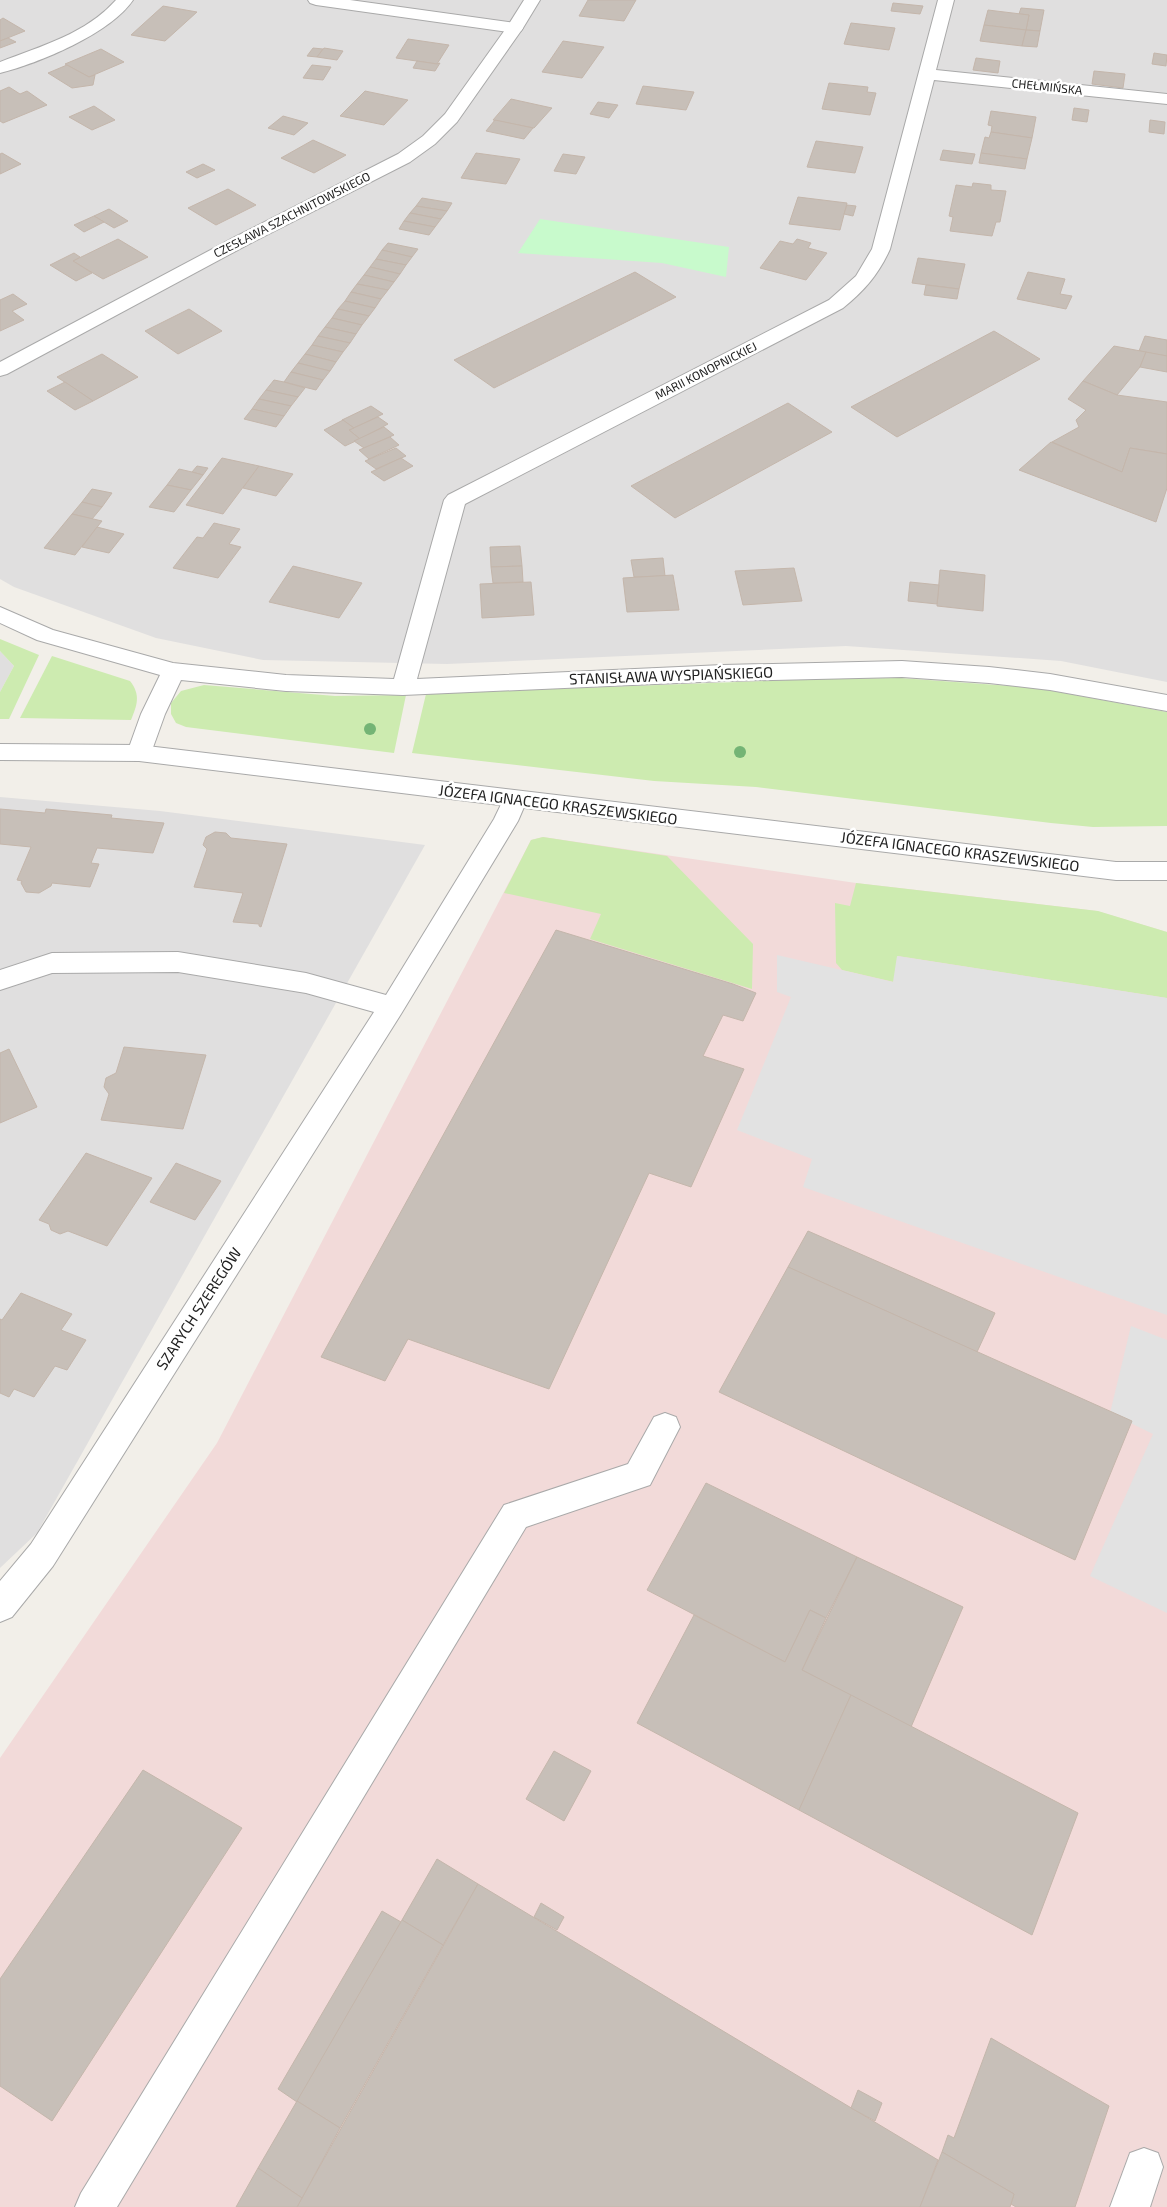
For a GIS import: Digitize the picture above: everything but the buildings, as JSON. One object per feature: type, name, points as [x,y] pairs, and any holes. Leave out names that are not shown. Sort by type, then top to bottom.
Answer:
[{"type":"street","points":[[0,68],[83,33],[110,17],[125,0]]},
{"type":"street","points":[[316,0],[515,28]]},
{"type":"street","name":"CZESŁAWA SZACHNITOWSKIEGO","points":[[0,370],[233,246],[404,158],[429,140],[451,118],[515,28],[532,0]]},
{"type":"street","name":"MARII KONOPNICKIEJ","points":[[404,687],[455,500],[836,304],[859,287],[873,269],[881,249],[946,0]]},
{"type":"street","name":"CHEŁMIŃSKA","points":[[927,74],[1167,99]]},
{"type":"street","name":"STANISŁAWA WYSPIAŃSKIEGO","points":[[0,614],[45,635],[173,671],[286,683],[404,687],[723,673],[902,669],[989,675],[1050,682],[1167,703]]},
{"type":"street","points":[[139,753],[153,714],[173,671]]},
{"type":"street","name":"JÓZEFA IGNACEGO KRASZEWSKIEGO","points":[[0,752],[139,753],[515,800],[1116,871],[1167,871]]},
{"type":"street","name":"SZARYCH SZEREGÓW","points":[[0,1606],[42,1556],[392,1007],[506,822],[515,800]]},
{"type":"street","name":"JÓZEFA IGNACEGO KRASZEWSKIEGO","points":[[1116,871],[1167,885]]},
{"type":"street","points":[[0,980],[52,963],[178,962],[306,983],[392,1007]]},
{"type":"street","points":[[95,2207],[515,1516],[639,1475],[665,1428]]},
{"type":"street","points":[[1130,2207],[1144,2167]]},
{"type":"shaded area","points":[[0,0],[1167,0],[1167,682],[1061,661],[846,646],[447,664],[263,660],[156,638],[14,587],[0,579]]},
{"type":"shaded area","points":[[0,651],[14,666],[0,692]]},
{"type":"shaded area","points":[[0,797],[160,811],[425,845],[37,1533],[0,1568]]},
{"type":"shaded area","points":[[543,837],[856,883],[1097,911],[1167,932],[1167,2207],[0,2207],[0,1758],[217,1443],[531,840]]},
{"type":"shaded area","points":[[777,955],[893,982],[897,956],[1167,998],[1167,1315],[803,1187],[812,1159],[737,1130],[791,997],[777,992]]},
{"type":"shaded area","points":[[1131,1326],[1167,1340],[1167,1613],[1090,1576],[1153,1434],[1110,1413]]},
{"type":"green space","points":[[540,219],[729,247],[726,277],[662,263],[518,253]]},
{"type":"green space","points":[[0,639],[39,655],[9,719],[0,719],[0,692],[14,666],[0,651]]},
{"type":"green space","points":[[52,656],[130,681],[137,696],[131,720],[20,718]]},
{"type":"green space","points":[[900,678],[1037,688],[1167,712],[1167,826],[1093,827],[1051,823],[756,787],[654,781],[412,753],[426,694],[815,679]]},
{"type":"green space","points":[[204,685],[335,696],[406,695],[394,753],[186,727],[176,723],[171,714],[171,703],[181,691]]},
{"type":"green space","points":[[543,837],[667,856],[753,944],[752,989],[590,939],[601,914],[504,893],[531,840]]},
{"type":"green space","points":[[856,883],[1098,911],[1167,932],[1167,998],[898,956],[894,982],[842,970],[836,963],[835,903],[850,906]]}]
